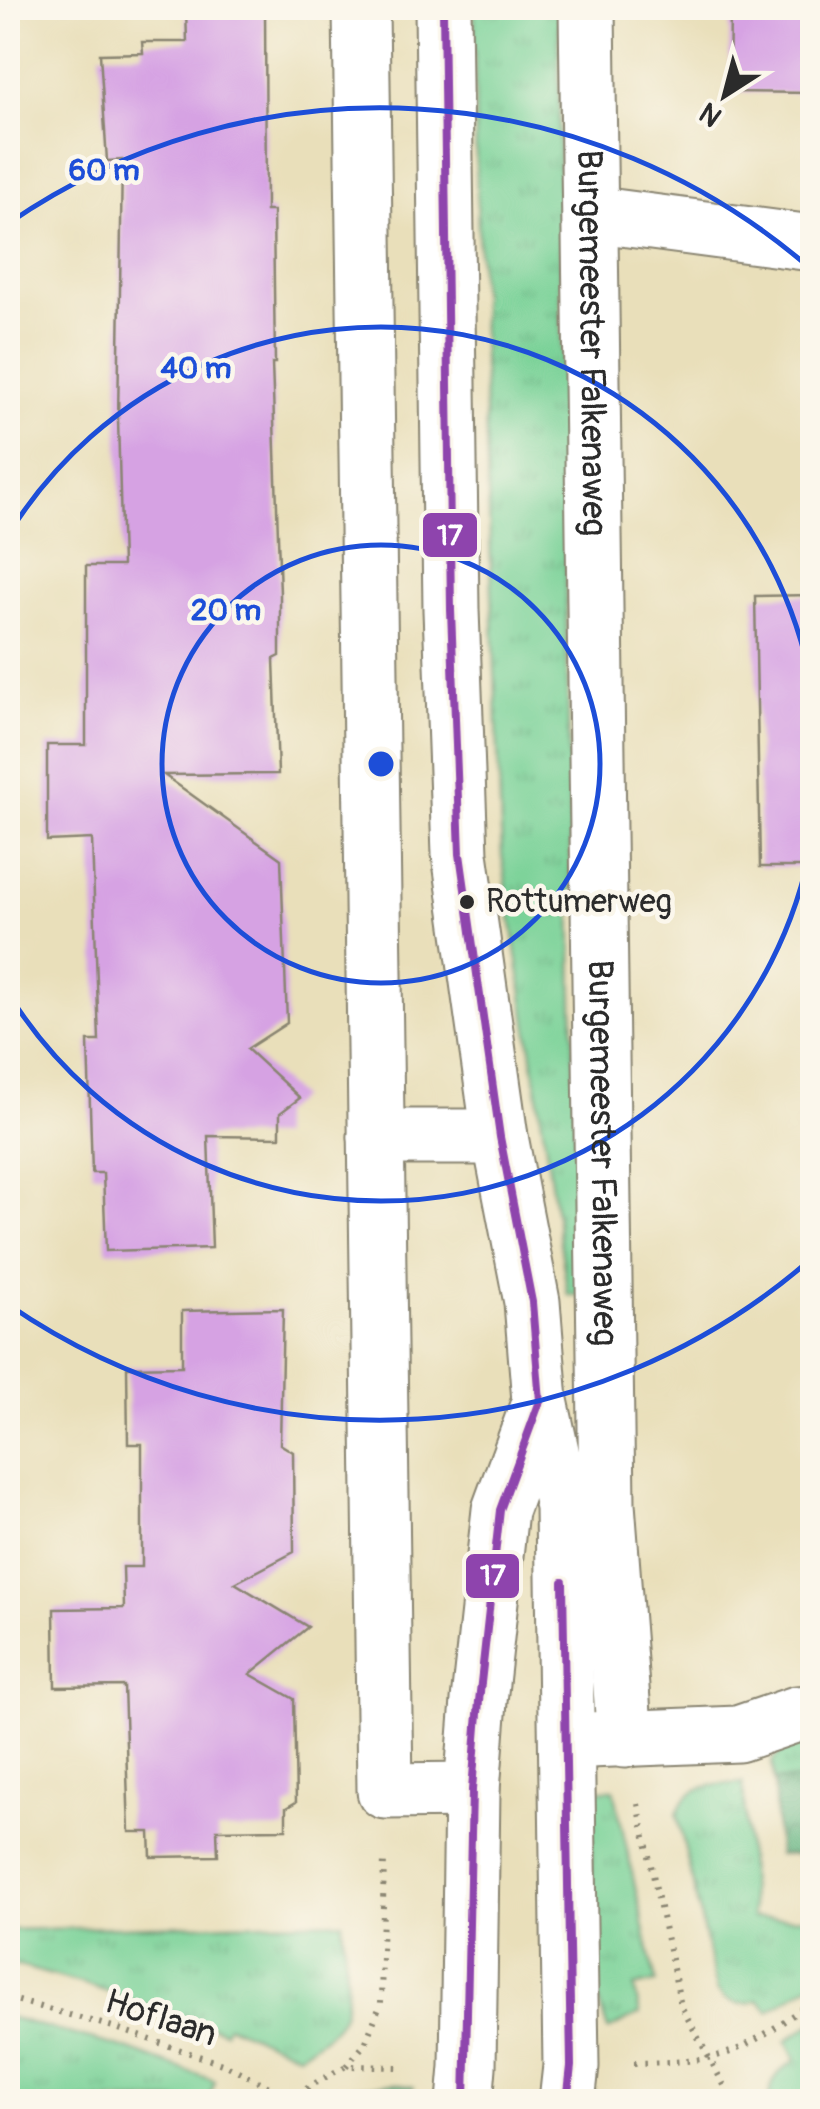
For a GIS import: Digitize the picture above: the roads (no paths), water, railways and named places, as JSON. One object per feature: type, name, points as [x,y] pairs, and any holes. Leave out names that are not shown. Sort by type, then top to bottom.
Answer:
[{"type":"street","points":[[360,8],[385,1791],[472,1790]]},
{"type":"street","name":"Burgemeester Falkenaweg","points":[[443,8],[451,610],[460,854],[500,1137],[532,1302],[540,1401],[563,1506],[570,2053],[567,2102]]},
{"type":"street","name":"Burgemeester Falkenaweg","points":[[587,8],[607,1504],[625,1740]]},
{"type":"street","points":[[591,214],[812,242]]},
{"type":"street","points":[[376,1137],[500,1137]]},
{"type":"street","name":"Burgemeester Falkenaweg","points":[[465,2102],[472,1790],[500,1510],[540,1401]]},
{"type":"street","points":[[564,1740],[738,1734],[797,1714],[812,1713]]},
{"type":"place","name":"Rottumerweg","points":[[467,902]]}]
